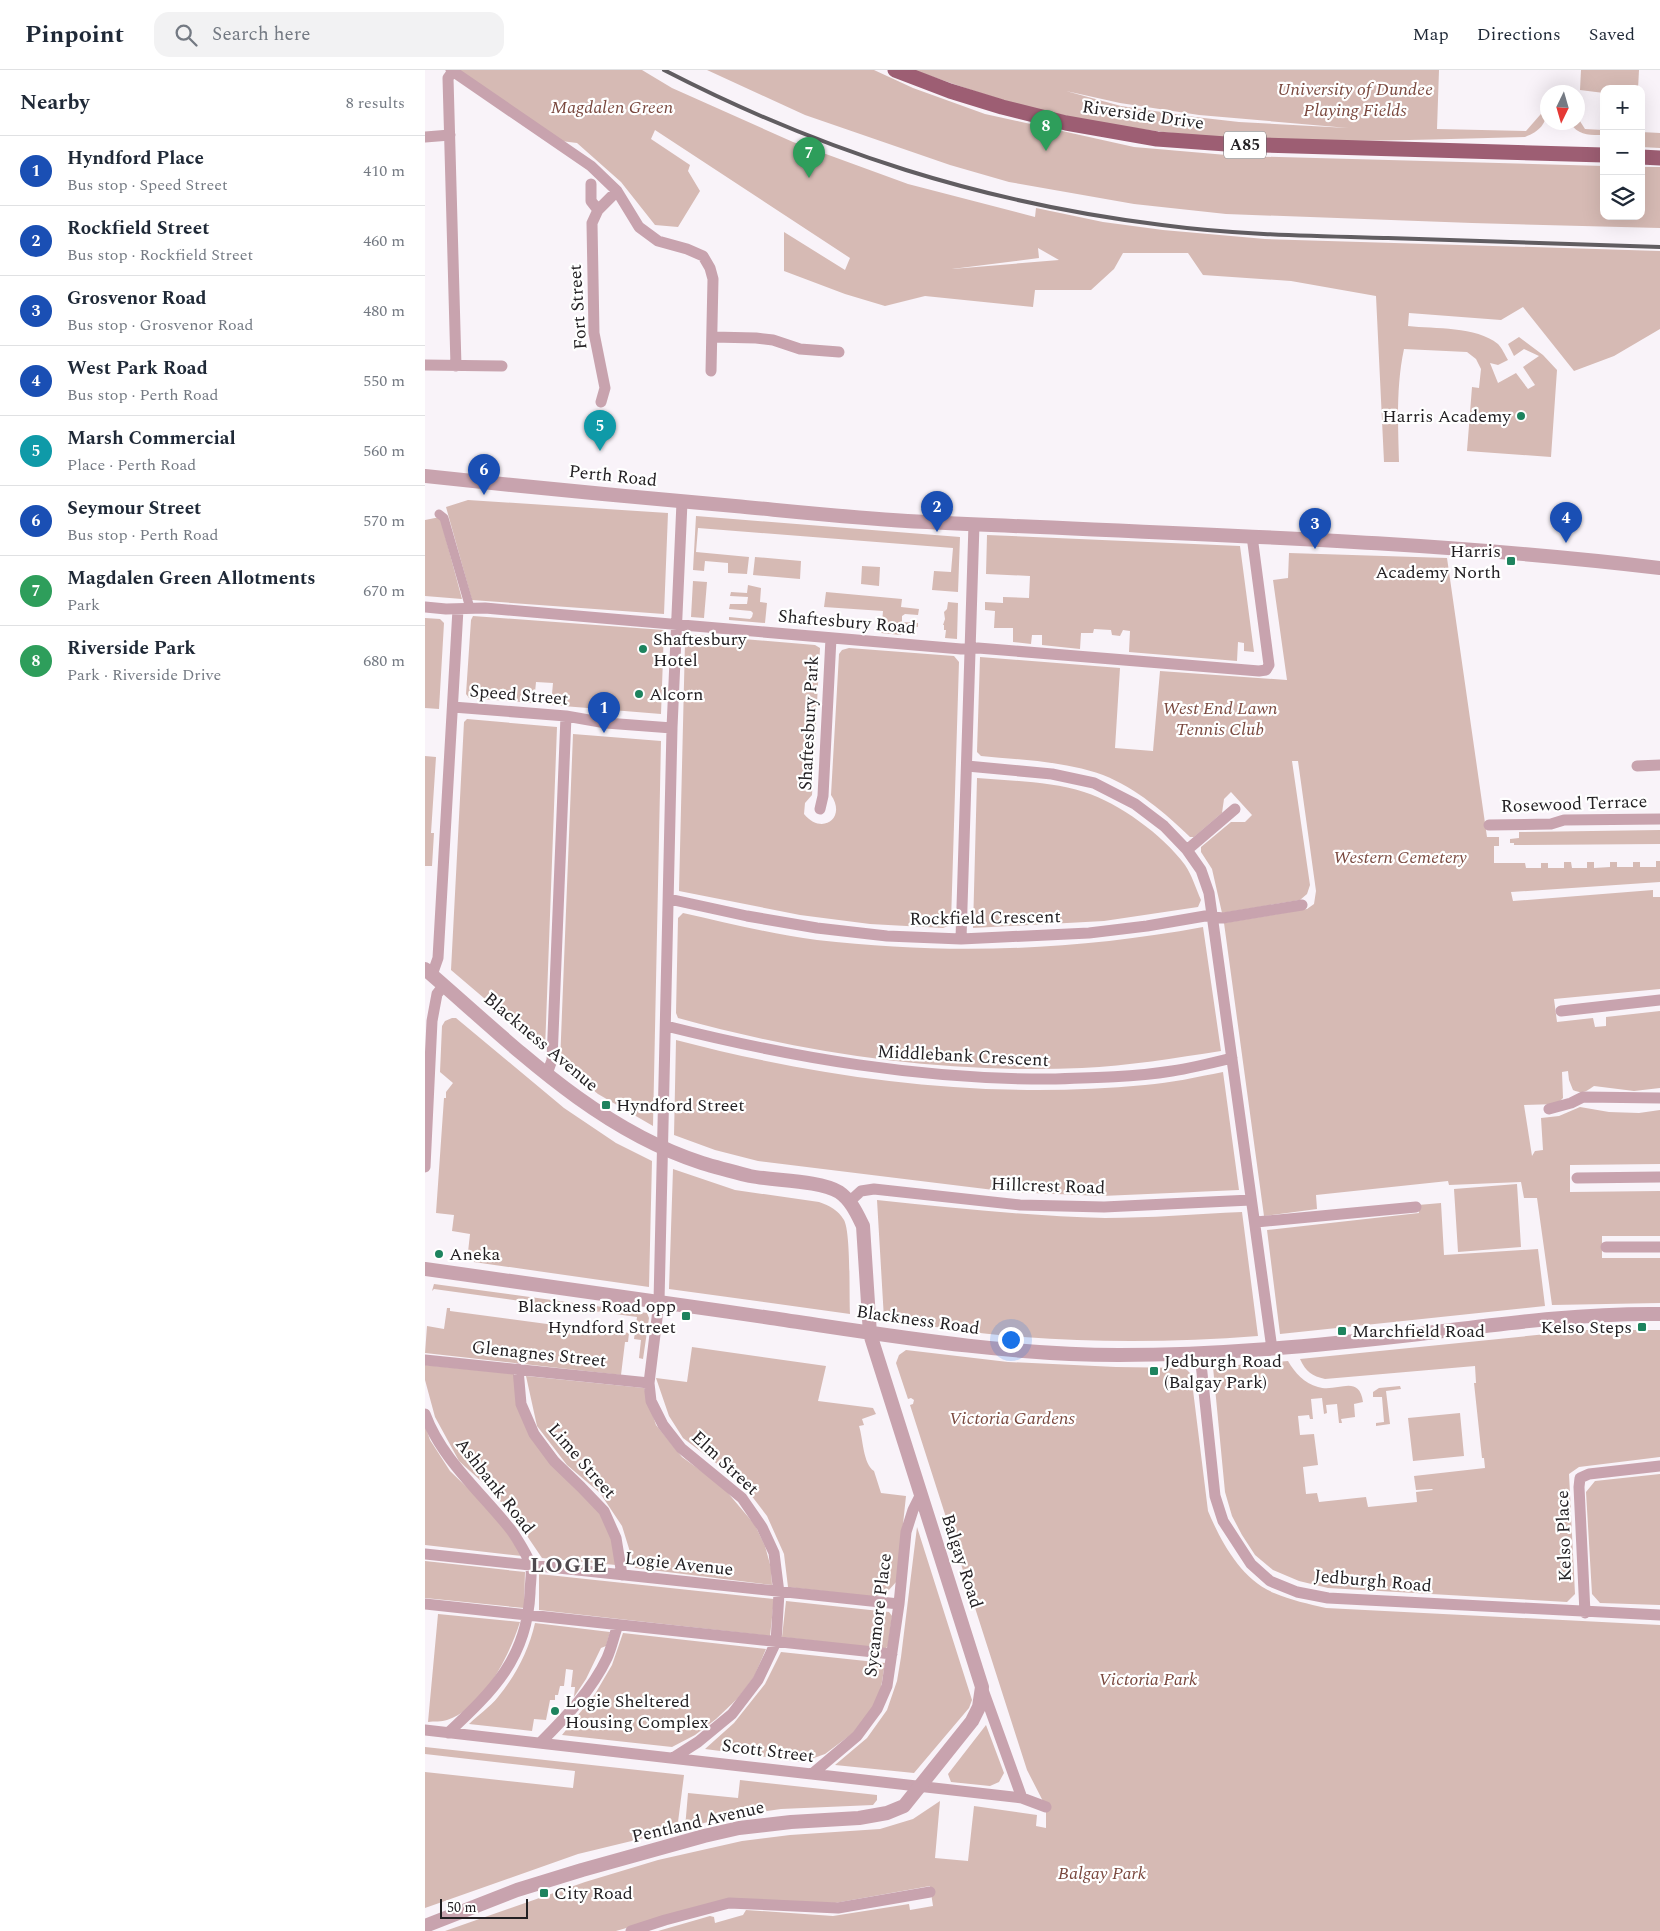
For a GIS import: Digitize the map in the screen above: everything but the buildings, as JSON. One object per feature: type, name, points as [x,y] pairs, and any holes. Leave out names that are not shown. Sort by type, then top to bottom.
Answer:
[{"type":"main road","name":"Riverside Drive","points":[[895,70],[950,91],[1002,107],[1066,123],[1157,139],[1226,144],[1600,156]]},
{"type":"main road","points":[[1645,157],[1660,158]]},
{"type":"street","points":[[456,366],[448,78],[452,71],[591,166],[617,192],[639,227],[658,241],[703,256],[710,268],[713,279],[711,371]]},
{"type":"street","points":[[425,137],[450,135]]},
{"type":"street","points":[[591,184],[591,201],[598,210],[617,192]]},
{"type":"street","name":"Fort Street","points":[[598,210],[592,223],[594,333],[605,388],[601,402]]},
{"type":"street","points":[[713,337],[773,340],[800,349],[839,352]]},
{"type":"street","points":[[425,366],[502,366]]},
{"type":"street","name":"Perth Road","points":[[425,476],[682,502],[924,522],[1252,536]]},
{"type":"street","points":[[659,1302],[672,728],[682,502]]},
{"type":"street","points":[[428,972],[438,958],[453,707],[464,608],[455,552],[444,518],[439,514]]},
{"type":"street","points":[[961,939],[974,524]]},
{"type":"street","points":[[1252,536],[1427,546],[1660,568]]},
{"type":"street","name":"Shaftesbury Road","points":[[425,607],[464,608],[676,624],[1259,671],[1266,670],[1269,665],[1252,536]]},
{"type":"street","name":"Shaftesbury Park","points":[[820,809],[823,796],[831,638]]},
{"type":"street","name":"Speed Street","points":[[453,707],[566,716],[606,723],[672,728]]},
{"type":"street","points":[[547,1074],[552,1060],[566,716]]},
{"type":"street","points":[[1637,766],[1660,765]]},
{"type":"street","points":[[967,766],[1052,774],[1094,783],[1135,804],[1164,826],[1187,850],[1201,870],[1209,893],[1213,917],[1272,1349]]},
{"type":"street","points":[[1187,850],[1235,809]]},
{"type":"street","name":"Rosewood Terrace","points":[[1489,825],[1551,824],[1564,820],[1660,819]]},
{"type":"street","name":"Rockfield Crescent","points":[[669,899],[747,916],[817,928],[887,936],[961,939],[1089,933],[1205,916],[1223,918],[1302,905]]},
{"type":"street","name":"Blackness Avenue","points":[[428,972],[547,1074],[585,1104],[627,1130],[663,1148],[702,1163],[750,1176],[820,1186],[839,1192],[849,1202],[863,1226],[870,1334]]},
{"type":"street","points":[[425,1167],[432,1021],[437,994],[444,985]]},
{"type":"street","points":[[1561,1011],[1660,1000]]},
{"type":"street","name":"Middlebank Crescent","points":[[666,1026],[729,1042],[800,1056],[865,1067],[942,1076],[1016,1079],[1097,1078],[1172,1071],[1232,1058]]},
{"type":"street","points":[[1549,1110],[1583,1097],[1660,1098]]},
{"type":"street","points":[[1577,1178],[1660,1177]]},
{"type":"street","name":"Hillcrest Road","points":[[849,1202],[861,1191],[874,1189],[1020,1205],[1104,1206],[1251,1200]]},
{"type":"street","points":[[1256,1222],[1416,1207]]},
{"type":"street","points":[[1606,1247],[1660,1247]]},
{"type":"street","name":"Blackness Road","points":[[425,1270],[659,1302],[870,1334],[1030,1352],[1116,1355],[1200,1354],[1272,1349],[1409,1335],[1551,1318],[1660,1314]]},
{"type":"street","name":"Elm Street","points":[[659,1302],[649,1383],[651,1401],[663,1425],[681,1448],[742,1498],[762,1527],[774,1553],[779,1593],[775,1642],[758,1680],[733,1714],[698,1742],[673,1758]]},
{"type":"street","name":"Balgay Road","points":[[870,1334],[982,1687],[1022,1798]]},
{"type":"street","name":"Jedburgh Road","points":[[1200,1354],[1215,1496],[1223,1521],[1251,1564],[1270,1581],[1297,1592],[1329,1598],[1585,1613],[1660,1615]]},
{"type":"street","name":"Glenagnes Street","points":[[425,1360],[649,1383]]},
{"type":"street","name":"Lime Street","points":[[517,1369],[521,1404],[534,1434],[554,1461],[604,1511],[616,1538],[622,1575]]},
{"type":"street","name":"Ashbank Road","points":[[425,1414],[430,1428],[454,1465],[512,1531],[531,1565]]},
{"type":"street","name":"Kelso Place","points":[[1585,1613],[1580,1478],[1589,1474],[1660,1466]]},
{"type":"street","name":"Sycamore Place","points":[[812,1774],[857,1736],[877,1710],[887,1686],[899,1604],[906,1532],[913,1510],[921,1494]]},
{"type":"street","name":"Logie Avenue","points":[[425,1554],[779,1593],[899,1604]]},
{"type":"street","points":[[448,1732],[477,1706],[503,1676],[520,1646],[529,1615],[531,1565]]},
{"type":"street","points":[[425,1604],[892,1654]]},
{"type":"street","points":[[541,1743],[586,1692],[607,1658],[618,1624]]},
{"type":"street","name":"Pentland Avenue","points":[[425,1926],[517,1890],[704,1836],[739,1828],[791,1822],[859,1818],[887,1813],[904,1806],[972,1721],[979,1707],[982,1687]]},
{"type":"street","name":"Scott Street","points":[[425,1730],[919,1788],[1022,1798],[1046,1807]]},
{"type":"street","points":[[631,1931],[729,1903],[837,1908],[930,1892]]},
{"type":"green space","name":"Magdalen Green","points":[[456,70],[642,70],[672,88],[793,142],[908,184],[1035,217],[1036,208],[1103,222],[1163,230],[1265,239],[1660,251],[1660,329],[1614,356],[1574,371],[1523,307],[1501,320],[1409,313],[1408,326],[1467,331],[1489,338],[1498,344],[1508,360],[1498,365],[1490,363],[1498,383],[1516,373],[1528,389],[1535,385],[1523,367],[1539,356],[1524,349],[1514,356],[1508,344],[1519,337],[1543,355],[1557,370],[1551,457],[1467,451],[1472,387],[1479,388],[1481,369],[1476,359],[1467,352],[1404,349],[1399,391],[1399,462],[1384,462],[1376,296],[1291,281],[1203,275],[1188,253],[1123,253],[1114,269],[1091,290],[1035,290],[1033,307],[925,296],[885,306],[845,294],[784,271],[784,232],[845,270],[850,258],[655,130],[651,139],[690,165],[688,171],[700,191],[678,227],[655,225],[621,182],[577,143],[561,141]],"holes":[[[1038,248],[1059,260],[952,269],[1039,258]]]},
{"type":"green space","points":[[707,70],[874,70],[913,88],[985,114],[1134,147],[1238,156],[1600,166],[1600,220],[1645,220],[1645,167],[1660,167],[1660,228],[1226,214],[1134,204],[1009,182],[950,165],[805,115]]},
{"type":"green space","name":"University of Dundee Playing Fields","points":[[913,70],[1439,70],[1437,129],[1526,131],[1540,115],[1540,128],[1525,137],[1298,141],[1208,136],[1163,132],[1102,123],[1003,100]],"holes":[[[1066,91],[1120,103],[1199,115],[1348,128],[1239,122],[1195,117],[1121,106]]]},
{"type":"green space","points":[[1581,70],[1639,70],[1638,85],[1600,85],[1600,92],[1585,91],[1585,85],[1580,85]]},
{"type":"green space","points":[[1577,130],[1600,130],[1600,135],[1581,133]]},
{"type":"green space","points":[[1645,132],[1660,133],[1660,148],[1645,147]]},
{"type":"green space","points":[[468,500],[668,513],[664,614],[472,600],[446,507]]},
{"type":"green space","points":[[696,516],[960,537],[958,592],[932,590],[934,571],[951,572],[953,548],[698,528],[696,552],[749,557],[747,574],[728,573],[728,563],[705,561],[704,571],[693,570]]},
{"type":"green space","points":[[440,517],[462,599],[425,596],[425,520]]},
{"type":"green space","points":[[987,535],[1240,546],[1254,652],[1244,651],[1244,643],[1238,642],[1237,661],[1129,652],[1130,631],[1123,630],[1120,636],[1112,635],[1111,630],[1094,629],[1093,633],[1081,633],[1080,649],[1042,645],[1042,635],[1032,635],[1031,644],[1013,642],[1013,628],[994,628],[995,611],[985,610],[985,602],[1003,603],[1003,597],[1029,598],[1030,576],[986,574]]},
{"type":"green space","points":[[1289,553],[1447,558],[1487,837],[1499,837],[1499,846],[1494,846],[1494,863],[1525,863],[1526,868],[1541,868],[1541,863],[1548,863],[1548,868],[1564,868],[1564,862],[1571,862],[1572,868],[1587,868],[1587,862],[1594,862],[1594,868],[1610,867],[1610,862],[1617,862],[1617,867],[1633,867],[1633,862],[1640,862],[1640,867],[1656,867],[1656,861],[1660,861],[1660,882],[1511,892],[1513,901],[1653,890],[1653,897],[1660,897],[1660,989],[1554,999],[1557,1022],[1593,1018],[1595,1027],[1606,1026],[1606,1017],[1660,1011],[1660,1088],[1634,1091],[1594,1086],[1586,1091],[1579,1092],[1573,1090],[1568,1071],[1562,1072],[1563,1098],[1557,1104],[1524,1105],[1532,1156],[1535,1151],[1543,1150],[1541,1118],[1559,1116],[1580,1107],[1609,1112],[1639,1113],[1660,1110],[1660,1164],[1570,1165],[1570,1192],[1660,1191],[1660,1236],[1602,1236],[1602,1258],[1660,1258],[1660,1303],[1552,1305],[1537,1198],[1524,1198],[1521,1182],[1449,1185],[1448,1181],[1316,1195],[1317,1209],[1264,1216],[1224,923],[1307,909],[1314,904],[1316,891],[1298,761],[1292,761],[1310,885],[1307,894],[1300,900],[1222,913],[1212,869],[1201,852],[1201,847],[1231,822],[1245,822],[1252,815],[1231,792],[1224,799],[1222,813],[1194,837],[1190,837],[1171,819],[1138,794],[1103,775],[1058,764],[981,756],[977,752],[980,657],[1120,668],[1115,748],[1153,751],[1160,671],[1287,680],[1273,580],[1288,578]]},
{"type":"green space","points":[[755,557],[801,561],[800,579],[753,575]]},
{"type":"green space","points":[[862,566],[880,567],[879,586],[861,584]]},
{"type":"green space","points":[[693,581],[707,582],[704,618],[691,617]]},
{"type":"green space","points":[[748,585],[761,588],[760,602],[767,603],[765,623],[729,620],[729,617],[750,619],[752,617],[753,613],[751,611],[729,609],[730,604],[747,604],[748,597],[730,596],[731,592],[747,593]]},
{"type":"green space","points":[[826,592],[902,599],[901,607],[919,609],[918,615],[905,614],[902,616],[902,622],[918,623],[918,627],[902,626],[901,635],[881,633],[883,611],[824,607]]},
{"type":"green space","points":[[948,602],[958,603],[957,639],[945,638],[944,612],[947,609]]},
{"type":"green space","points":[[473,616],[664,630],[661,714],[551,705],[553,683],[536,682],[534,703],[469,698],[466,694],[471,620]]},
{"type":"green space","points":[[425,618],[440,619],[444,623],[439,709],[425,708]]},
{"type":"green space","points":[[695,635],[815,645],[820,648],[812,795],[805,803],[804,814],[818,824],[825,824],[830,821],[836,811],[831,795],[839,654],[842,650],[849,648],[954,656],[959,662],[951,922],[948,926],[943,928],[870,924],[800,915],[679,891],[685,642],[689,637]]},
{"type":"green space","points":[[467,719],[557,727],[545,1050],[451,970],[464,722]]},
{"type":"green space","points":[[573,734],[661,741],[653,1126],[598,1094],[560,1063]]},
{"type":"green space","points":[[425,756],[436,757],[431,833],[434,833],[432,866],[425,866]]},
{"type":"green space","points":[[977,778],[1031,782],[1071,788],[1097,797],[1126,812],[1165,842],[1185,865],[1201,900],[1198,907],[1104,921],[973,928]]},
{"type":"green space","points":[[1660,830],[1660,844],[1514,845],[1514,843],[1510,843],[1510,839],[1519,838],[1519,832]]},
{"type":"green space","points":[[683,913],[800,938],[914,948],[962,949],[1058,946],[1154,935],[1203,927],[1221,1051],[1099,1067],[980,1068],[878,1059],[777,1042],[727,1031],[678,1018],[676,1013],[678,918]]},
{"type":"green space","points":[[456,1018],[564,1108],[616,1143],[652,1161],[649,1287],[467,1261],[470,1234],[452,1231],[454,1215],[436,1213],[444,1098],[446,1098],[446,1092],[453,1083],[440,1072],[442,1026],[445,1021]]},
{"type":"green space","points":[[676,1040],[792,1066],[850,1076],[968,1088],[1086,1089],[1155,1084],[1223,1072],[1239,1190],[1102,1196],[1010,1192],[758,1161],[715,1150],[674,1135]]},
{"type":"green space","points":[[673,1169],[735,1190],[819,1202],[836,1211],[844,1220],[848,1238],[850,1314],[669,1289]]},
{"type":"green space","points":[[1517,1184],[1521,1247],[1458,1252],[1454,1189]]},
{"type":"green space","points":[[877,1200],[1019,1214],[1105,1218],[1242,1212],[1258,1336],[1141,1341],[1053,1339],[953,1330],[884,1319]]},
{"type":"green space","points":[[1441,1203],[1444,1255],[1538,1249],[1545,1306],[1280,1334],[1267,1230],[1419,1213],[1418,1205]]},
{"type":"green space","points":[[434,1284],[647,1313],[649,1318],[643,1359],[639,1358],[641,1340],[634,1339],[637,1317],[434,1289],[432,1291]]},
{"type":"green space","points":[[447,1308],[450,1308],[450,1311],[614,1333],[615,1331],[629,1333],[628,1342],[625,1342],[621,1375],[425,1353],[427,1326],[444,1329]]},
{"type":"green space","points":[[1587,1330],[1660,1330],[1660,1457],[1579,1467],[1569,1474],[1575,1594],[1567,1602],[1328,1588],[1299,1581],[1273,1570],[1255,1555],[1242,1535],[1232,1516],[1225,1492],[1213,1367],[1288,1361],[1300,1377],[1318,1387],[1352,1386],[1357,1388],[1361,1393],[1363,1402],[1354,1404],[1355,1417],[1341,1419],[1342,1423],[1339,1423],[1337,1404],[1326,1405],[1327,1413],[1324,1414],[1322,1398],[1311,1399],[1313,1419],[1310,1419],[1309,1415],[1298,1416],[1300,1435],[1314,1434],[1318,1465],[1303,1467],[1306,1494],[1317,1493],[1319,1502],[1366,1497],[1368,1507],[1417,1502],[1416,1492],[1433,1490],[1416,1490],[1414,1476],[1485,1468],[1484,1458],[1482,1458],[1474,1383],[1476,1383],[1475,1366],[1325,1379],[1310,1373],[1300,1359]]},
{"type":"green space","points":[[692,1347],[826,1366],[818,1401],[873,1408],[876,1414],[862,1419],[864,1425],[859,1426],[868,1463],[874,1471],[881,1493],[906,1496],[897,1581],[888,1591],[875,1597],[788,1587],[784,1554],[767,1516],[741,1482],[683,1438],[669,1416],[656,1378],[687,1382]]},
{"type":"green space","name":"Victoria Park","points":[[906,1350],[1008,1362],[1185,1368],[1191,1374],[1208,1511],[1219,1535],[1233,1558],[1252,1579],[1274,1593],[1326,1608],[1660,1625],[1660,1931],[658,1931],[710,1916],[714,1917],[715,1923],[743,1915],[746,1910],[833,1916],[909,1904],[910,1910],[933,1906],[930,1886],[835,1903],[726,1899],[616,1931],[445,1931],[585,1882],[658,1860],[742,1841],[790,1835],[880,1829],[913,1819],[940,1801],[935,1858],[968,1861],[974,1806],[1037,1815],[1036,1826],[1046,1828],[1046,1807],[1027,1770],[910,1405],[913,1404],[914,1400],[908,1399],[896,1363],[899,1355]]},
{"type":"green space","points":[[425,1365],[514,1374],[518,1405],[599,1511],[613,1539],[616,1565],[542,1558],[521,1527],[492,1491],[459,1461],[435,1417],[425,1380]]},
{"type":"green space","points":[[526,1376],[644,1388],[656,1425],[682,1457],[722,1486],[755,1525],[765,1546],[771,1568],[772,1585],[635,1568],[622,1526],[600,1493],[567,1465],[537,1426]]},
{"type":"green space","points":[[1400,1386],[1401,1389],[1386,1391],[1390,1424],[1376,1426],[1376,1423],[1384,1422],[1382,1397],[1373,1397],[1373,1392],[1379,1388]]},
{"type":"green space","points":[[1460,1413],[1464,1456],[1413,1461],[1408,1418]]},
{"type":"green space","points":[[425,1425],[430,1440],[450,1471],[479,1499],[506,1531],[522,1556],[425,1545]]},
{"type":"green space","points":[[1660,1474],[1660,1605],[1600,1603],[1592,1594],[1586,1492],[1595,1481]]},
{"type":"green space","points":[[917,1527],[972,1700],[969,1708],[914,1773],[835,1765],[867,1738],[887,1710],[897,1681]]},
{"type":"green space","points":[[425,1561],[525,1572],[524,1608],[425,1598]]},
{"type":"green space","points":[[539,1574],[774,1599],[770,1636],[539,1610]]},
{"type":"green space","points":[[786,1601],[889,1612],[892,1616],[888,1646],[885,1649],[782,1637]]},
{"type":"green space","points":[[438,1614],[520,1622],[502,1665],[483,1693],[460,1714],[445,1721],[428,1722]]},
{"type":"green space","points":[[535,1623],[610,1632],[606,1646],[601,1648],[586,1679],[574,1697],[575,1687],[571,1687],[573,1670],[566,1669],[564,1686],[560,1686],[558,1695],[555,1695],[555,1700],[550,1700],[546,1720],[534,1719],[532,1731],[469,1724],[495,1701],[511,1680],[521,1662]]},
{"type":"green space","points":[[623,1633],[766,1649],[754,1677],[737,1699],[716,1719],[695,1735],[672,1747],[562,1735],[595,1694],[612,1665]]},
{"type":"green space","points":[[781,1652],[885,1663],[881,1688],[873,1708],[853,1733],[825,1754],[803,1762],[705,1749],[734,1723],[765,1684]]},
{"type":"green space","points":[[986,1725],[1004,1773],[999,1782],[990,1786],[951,1782],[948,1774]]},
{"type":"green space","points":[[425,1747],[684,1775],[677,1830],[578,1854],[425,1908],[425,1772],[573,1788],[575,1771],[425,1754]]},
{"type":"green space","points":[[740,1780],[877,1795],[877,1800],[873,1805],[781,1809],[727,1817],[685,1828],[688,1793],[738,1798]]},
{"type":"railway","points":[[664,70],[784,126],[906,170],[968,188],[1031,203],[1096,215],[1162,225],[1246,233],[1660,247]]},
{"type":"place","name":"Riverside Park","points":[[1046,151]]},
{"type":"place","name":"Magdalen Green Allotments","points":[[809,178]]},
{"type":"place","name":"Harris Academy","points":[[1521,416]]},
{"type":"place","name":"Marsh Commercial","points":[[600,451]]},
{"type":"place","name":"Seymour Street","points":[[484,495]]},
{"type":"place","name":"Rockfield Street","points":[[937,532]]},
{"type":"place","name":"West Park Road","points":[[1566,543]]},
{"type":"place","name":"Grosvenor Road","points":[[1315,549]]},
{"type":"place","name":"Harris Academy North","points":[[1511,561]]},
{"type":"place","name":"Shaftesbury Hotel","points":[[643,649]]},
{"type":"place","name":"Alcorn","points":[[639,694]]},
{"type":"place","name":"Hyndford Place","points":[[604,733]]},
{"type":"place","name":"Hyndford Street","points":[[606,1105]]},
{"type":"place","name":"Aneka","points":[[439,1254]]},
{"type":"place","name":"Blackness Road opp Hyndford Street","points":[[686,1316]]},
{"type":"place","name":"Kelso Steps","points":[[1642,1327]]},
{"type":"place","name":"Marchfield Road","points":[[1342,1331]]},
{"type":"place","name":"Jedburgh Road (Balgay Park)","points":[[1154,1371]]},
{"type":"place","name":"Logie Sheltered Housing Complex","points":[[555,1711]]},
{"type":"place","name":"City Road","points":[[544,1893]]},
{"type":"district","name":"LOGIE","points":[[569,1565]]},
{"type":"park label","name":"West End Lawn Tennis Club","points":[[1220,718]]},
{"type":"park label","name":"Western Cemetery","points":[[1400,857]]},
{"type":"park label","name":"Victoria Gardens","points":[[1012,1418]]},
{"type":"park label","name":"Balgay Park","points":[[1102,1873]]}]
